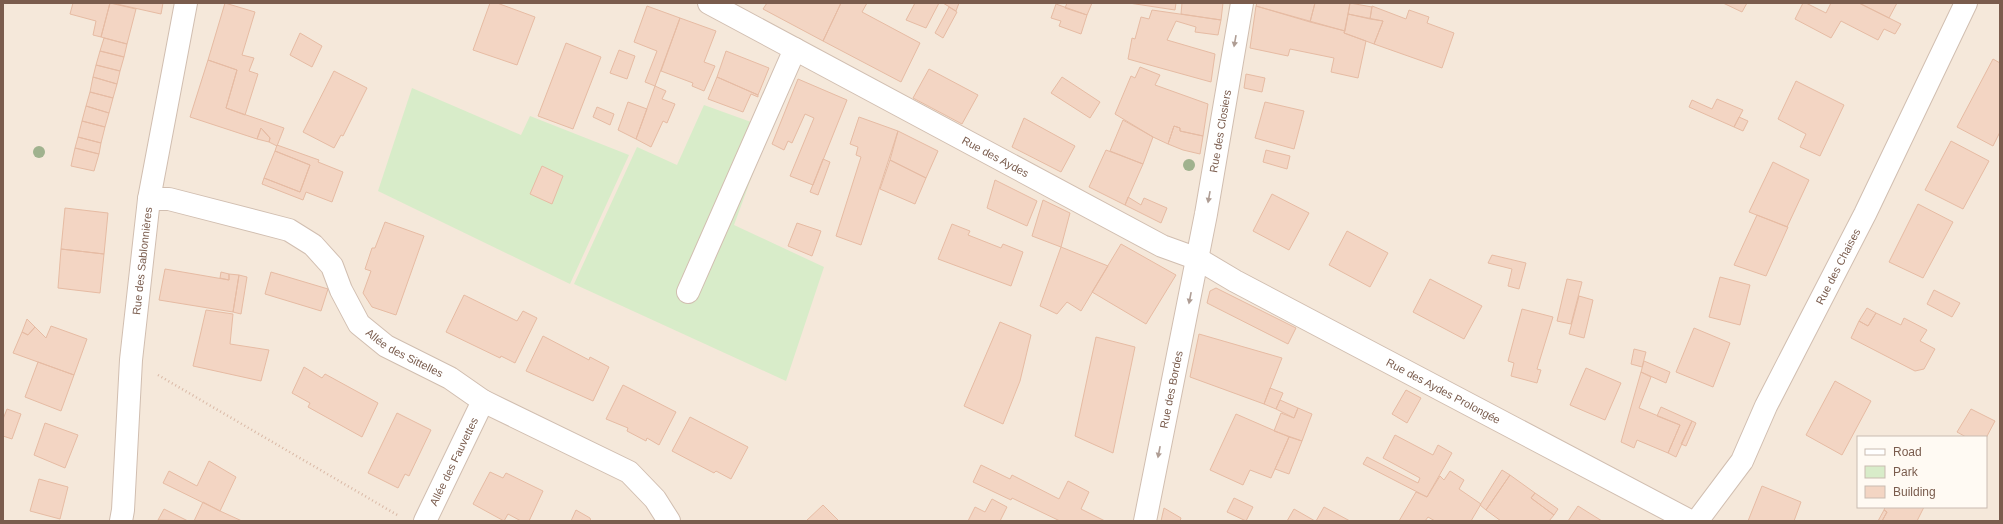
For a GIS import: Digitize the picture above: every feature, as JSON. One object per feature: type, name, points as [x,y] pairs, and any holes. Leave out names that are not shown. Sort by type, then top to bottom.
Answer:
[{"type":"street","name":"Rue des Sablonnières","points":[[121,521],[123,510],[131,360],[149,199],[186,3]]},
{"type":"street","name":"Rue des Aydes","points":[[709,3],[1162,246],[1198,259]]},
{"type":"street","name":"Rue des Closiers","points":[[1198,259],[1242,3]]},
{"type":"street","name":"Rue des Chaises","points":[[1697,521],[1742,461],[1766,406],[1865,214],[1966,3]]},
{"type":"street","points":[[688,292],[795,49]]},
{"type":"street","name":"Allée des Sittelles","points":[[149,199],[169,199],[289,230],[312,245],[332,266],[341,290],[359,324],[386,346],[450,378],[483,401],[629,472],[655,499],[669,521]]},
{"type":"street","name":"Rue des Bordes","points":[[1145,521],[1198,259]]},
{"type":"street","name":"Rue des Aydes Prolongée","points":[[1198,259],[1270,299],[1690,521]]},
{"type":"street","name":"Allée des Fauvettes","points":[[425,521],[483,401]]},
{"type":"path","points":[[131,360],[401,517]]},
{"type":"shaded area","points":[[3,3],[2000,3],[2000,521],[3,521]]},
{"type":"green space","points":[[412,88],[521,135],[530,116],[629,155],[570,284],[378,191]]},
{"type":"green space","points":[[704,105],[751,122],[760,154],[734,225],[824,267],[786,381],[574,284],[637,147],[677,165]]},
{"type":"building","points":[[73,3],[110,3],[101,37],[93,35],[96,21],[70,14]]},
{"type":"building","points":[[110,3],[136,9],[127,44],[101,37]]},
{"type":"building","points":[[112,3],[163,3],[161,14]]},
{"type":"building","points":[[225,3],[255,12],[242,55],[254,58],[249,71],[258,74],[245,115],[226,108],[237,70],[208,60]]},
{"type":"building","points":[[490,3],[497,3],[535,17],[517,65],[473,50]]},
{"type":"building","points":[[767,3],[841,3],[823,41],[763,9]]},
{"type":"building","points":[[841,3],[867,3],[862,12],[920,43],[901,82],[823,41]]},
{"type":"building","points":[[915,3],[939,3],[926,28],[906,20]]},
{"type":"building","points":[[943,3],[959,3],[956,11]]},
{"type":"building","points":[[1067,3],[1092,3],[1087,15],[1065,8]]},
{"type":"building","points":[[1129,3],[1176,3],[1175,10]]},
{"type":"building","points":[[1182,3],[1223,3],[1221,20],[1181,14]]},
{"type":"building","points":[[1257,3],[1315,3],[1310,22],[1256,6]]},
{"type":"building","points":[[1315,3],[1350,3],[1345,31],[1310,22]]},
{"type":"building","points":[[1350,3],[1372,7],[1370,19],[1348,14]]},
{"type":"building","points":[[1723,3],[1747,3],[1742,12]]},
{"type":"building","points":[[1803,3],[1826,13],[1831,3],[1859,3],[1901,24],[1895,34],[1884,29],[1878,40],[1841,21],[1831,38],[1795,19]]},
{"type":"building","points":[[1859,3],[1897,3],[1889,18]]},
{"type":"building","points":[[1056,4],[1087,15],[1081,34],[1059,26],[1061,21],[1051,18]]},
{"type":"building","points":[[647,6],[680,18],[655,86],[645,82],[657,51],[634,42]]},
{"type":"building","points":[[1256,6],[1345,31],[1344,33],[1366,41],[1358,78],[1331,72],[1334,58],[1290,49],[1288,56],[1250,48]]},
{"type":"building","points":[[1372,6],[1406,19],[1409,10],[1429,17],[1427,23],[1454,33],[1442,68],[1374,44],[1383,21],[1370,19]]},
{"type":"building","points":[[949,7],[957,12],[943,38],[935,33]]},
{"type":"building","points":[[1152,10],[1221,20],[1218,35],[1195,32],[1196,27],[1176,21],[1167,40],[1215,54],[1211,82],[1128,59],[1132,38],[1135,39],[1141,17],[1149,19]]},
{"type":"building","points":[[1348,14],[1383,21],[1374,44],[1344,33]]},
{"type":"building","points":[[680,18],[716,31],[704,62],[715,66],[704,91],[692,86],[693,83],[661,71]]},
{"type":"building","points":[[300,33],[322,46],[312,67],[290,55]]},
{"type":"building","points":[[104,38],[127,44],[124,57],[100,51]]},
{"type":"building","points":[[566,43],[601,57],[573,129],[538,116]]},
{"type":"building","points":[[619,50],[635,56],[627,79],[610,73]]},
{"type":"building","points":[[100,51],[124,57],[120,71],[96,65]]},
{"type":"building","points":[[726,51],[769,68],[758,95],[717,77]]},
{"type":"building","points":[[1993,59],[2000,63],[2000,132],[1993,146],[1957,127]]},
{"type":"building","points":[[208,60],[237,70],[226,108],[284,128],[277,146],[269,142],[270,138],[261,128],[257,139],[190,117]]},
{"type":"building","points":[[96,65],[120,71],[117,84],[93,77]]},
{"type":"building","points":[[1140,67],[1160,75],[1155,85],[1208,104],[1203,136],[1180,131],[1180,128],[1174,126],[1168,144],[1153,137],[1115,114],[1131,76],[1135,78]]},
{"type":"building","points":[[929,69],[978,95],[962,124],[913,98]]},
{"type":"building","points":[[334,71],[367,88],[343,136],[341,135],[334,148],[303,132]]},
{"type":"building","points":[[1246,74],[1265,78],[1262,92],[1244,88]]},
{"type":"building","points":[[93,77],[117,84],[113,98],[90,92]]},
{"type":"building","points":[[717,77],[758,95],[758,97],[751,94],[743,112],[708,99]]},
{"type":"building","points":[[1062,77],[1100,102],[1090,118],[1051,93]]},
{"type":"building","points":[[798,79],[847,100],[813,185],[790,176],[814,118],[805,114],[792,143],[788,141],[784,150],[772,144]]},
{"type":"building","points":[[1796,81],[1844,105],[1820,156],[1800,147],[1806,134],[1778,119]]},
{"type":"building","points":[[655,86],[666,91],[662,99],[675,104],[667,123],[663,121],[651,147],[636,139]]},
{"type":"building","points":[[90,92],[113,98],[109,113],[86,106]]},
{"type":"building","points":[[1717,99],[1743,110],[1734,127],[1689,107],[1692,100],[1712,109]]},
{"type":"building","points":[[628,102],[647,109],[636,139],[618,130]]},
{"type":"building","points":[[1265,102],[1304,111],[1294,149],[1255,138]]},
{"type":"building","points":[[86,106],[109,113],[105,127],[82,121]]},
{"type":"building","points":[[597,107],[614,114],[610,125],[593,117]]},
{"type":"building","points":[[859,117],[898,131],[861,245],[836,236],[861,157],[856,155],[858,147],[850,144]]},
{"type":"building","points":[[1739,117],[1748,121],[1743,131],[1734,127]]},
{"type":"building","points":[[1024,118],[1075,146],[1061,172],[1012,147]]},
{"type":"building","points":[[1123,120],[1153,137],[1143,164],[1110,151]]},
{"type":"building","points":[[82,121],[105,127],[101,143],[78,137]]},
{"type":"building","points":[[1174,126],[1180,128],[1180,131],[1203,136],[1200,154],[1183,150],[1168,144]]},
{"type":"building","points":[[261,128],[270,138],[269,142],[257,139]]},
{"type":"building","points":[[898,131],[938,151],[926,178],[890,160]]},
{"type":"building","points":[[78,137],[101,143],[99,154],[75,148]]},
{"type":"building","points":[[1951,141],[1989,161],[1963,209],[1925,190]]},
{"type":"building","points":[[277,145],[319,160],[318,162],[343,172],[332,202],[306,192],[303,200],[262,184],[264,178],[300,192],[310,165],[275,151]]},
{"type":"building","points":[[75,148],[99,154],[94,171],[71,166]]},
{"type":"building","points":[[1106,150],[1143,164],[1125,205],[1089,187]]},
{"type":"building","points":[[1266,150],[1290,156],[1287,169],[1263,162]]},
{"type":"building","points":[[275,151],[310,165],[300,192],[264,178]]},
{"type":"building","points":[[823,159],[830,162],[818,195],[810,192]]},
{"type":"building","points":[[890,160],[926,178],[915,204],[880,189]]},
{"type":"building","points":[[1773,162],[1809,180],[1787,227],[1749,212]]},
{"type":"building","points":[[542,166],[563,176],[552,204],[530,194]]},
{"type":"building","points":[[995,180],[1037,201],[1027,226],[987,208]]},
{"type":"building","points":[[1272,194],[1309,213],[1289,250],[1253,231]]},
{"type":"building","points":[[1128,197],[1141,205],[1144,198],[1167,208],[1161,223],[1125,205]]},
{"type":"building","points":[[1043,200],[1070,213],[1061,247],[1032,236]]},
{"type":"building","points":[[1918,204],[1953,222],[1923,278],[1889,262]]},
{"type":"building","points":[[65,208],[108,213],[104,254],[61,249]]},
{"type":"building","points":[[1757,215],[1788,227],[1766,276],[1734,265]]},
{"type":"building","points":[[385,222],[424,236],[396,315],[372,307],[363,293],[371,271],[365,269],[372,248],[375,248]]},
{"type":"building","points":[[797,223],[821,231],[812,256],[788,246]]},
{"type":"building","points":[[952,224],[970,231],[968,235],[1001,248],[1003,244],[1023,252],[1011,286],[938,259]]},
{"type":"building","points":[[1347,231],[1388,253],[1370,287],[1329,265]]},
{"type":"building","points":[[1121,244],[1176,275],[1146,324],[1092,292]]},
{"type":"building","points":[[1061,247],[1108,266],[1081,311],[1067,302],[1057,314],[1040,306]]},
{"type":"building","points":[[61,249],[104,254],[100,293],[58,288]]},
{"type":"building","points":[[1492,255],[1526,263],[1519,289],[1508,286],[1512,269],[1488,263]]},
{"type":"building","points":[[165,269],[229,280],[229,274],[239,275],[233,312],[159,300]]},
{"type":"building","points":[[221,272],[229,274],[229,280],[220,278]]},
{"type":"building","points":[[271,272],[328,289],[321,311],[265,294]]},
{"type":"building","points":[[239,275],[247,277],[241,314],[233,312]]},
{"type":"building","points":[[1720,277],[1750,285],[1740,325],[1709,317]]},
{"type":"building","points":[[1430,279],[1482,306],[1464,339],[1413,312]]},
{"type":"building","points":[[1567,279],[1582,282],[1571,324],[1557,321]]},
{"type":"building","points":[[1216,288],[1296,328],[1288,344],[1207,303],[1210,291]]},
{"type":"building","points":[[1934,290],[1960,303],[1952,317],[1927,304]]},
{"type":"building","points":[[464,295],[517,321],[523,311],[537,318],[515,363],[501,356],[500,358],[446,332]]},
{"type":"building","points":[[1579,296],[1593,300],[1584,338],[1569,334]]},
{"type":"building","points":[[1867,308],[1876,313],[1868,326],[1859,321]]},
{"type":"building","points":[[1522,309],[1553,317],[1537,369],[1541,370],[1537,383],[1511,376],[1514,363],[1508,361]]},
{"type":"building","points":[[206,310],[233,314],[230,344],[269,350],[261,381],[193,366]]},
{"type":"building","points":[[1876,313],[1901,325],[1904,318],[1927,330],[1920,341],[1935,349],[1924,369],[1915,371],[1851,338],[1859,321],[1868,326]]},
{"type":"building","points":[[27,319],[35,327],[28,335],[22,332]]},
{"type":"building","points":[[1000,322],[1031,335],[1020,381],[1003,424],[964,406]]},
{"type":"building","points":[[51,326],[87,339],[74,375],[13,353],[22,332],[28,335],[35,327],[46,338]]},
{"type":"building","points":[[1694,328],[1730,343],[1713,387],[1676,372]]},
{"type":"building","points":[[1199,334],[1282,358],[1264,404],[1190,377]]},
{"type":"building","points":[[543,336],[589,360],[590,357],[609,367],[593,401],[526,371]]},
{"type":"building","points":[[1096,337],[1135,347],[1113,453],[1075,436]]},
{"type":"building","points":[[1634,349],[1646,352],[1642,367],[1631,364]]},
{"type":"building","points":[[1644,361],[1670,372],[1666,383],[1641,372]]},
{"type":"building","points":[[38,362],[74,375],[61,411],[25,397]]},
{"type":"building","points":[[304,367],[322,378],[325,374],[378,403],[362,437],[308,407],[310,403],[292,393]]},
{"type":"building","points":[[1586,368],[1621,383],[1605,420],[1570,405]]},
{"type":"building","points":[[1641,372],[1651,377],[1639,408],[1680,425],[1668,453],[1637,440],[1634,448],[1621,442]]},
{"type":"building","points":[[1835,381],[1871,401],[1842,455],[1806,435]]},
{"type":"building","points":[[623,385],[676,412],[659,445],[647,438],[646,441],[627,431],[628,428],[606,419]]},
{"type":"building","points":[[1270,388],[1283,393],[1276,409],[1264,404]]},
{"type":"building","points":[[1406,390],[1421,398],[1407,423],[1392,414]]},
{"type":"building","points":[[1280,400],[1298,408],[1294,418],[1276,409]]},
{"type":"building","points":[[1661,407],[1692,421],[1676,457],[1668,453],[1680,425],[1657,416]]},
{"type":"building","points":[[1298,408],[1312,414],[1302,441],[1274,431],[1281,413],[1294,418]]},
{"type":"building","points":[[7,409],[21,414],[12,439],[3,436],[3,419]]},
{"type":"building","points":[[1971,409],[1995,421],[1987,436],[1964,436],[1957,432]]},
{"type":"building","points":[[397,413],[431,430],[409,476],[405,474],[398,488],[368,473]]},
{"type":"building","points":[[1236,414],[1289,437],[1271,478],[1250,470],[1243,485],[1210,470]]},
{"type":"building","points":[[690,417],[748,447],[731,479],[716,471],[714,473],[672,451]]},
{"type":"building","points":[[1692,421],[1696,423],[1686,446],[1681,444]]},
{"type":"building","points":[[45,423],[78,435],[65,468],[34,455]]},
{"type":"building","points":[[1395,435],[1433,455],[1438,445],[1452,453],[1427,497],[1363,464],[1367,457],[1418,483],[1420,478],[1383,458]]},
{"type":"building","points":[[1289,437],[1302,441],[1289,474],[1275,469]]},
{"type":"building","points":[[209,461],[236,477],[220,511],[163,483],[169,471],[197,486]]},
{"type":"building","points":[[981,465],[1010,479],[1012,475],[1059,499],[1068,481],[1089,492],[1081,509],[1105,521],[1060,521],[1012,498],[1011,500],[973,482]]},
{"type":"building","points":[[1502,470],[1510,475],[1486,510],[1480,505]]},
{"type":"building","points":[[1450,471],[1464,480],[1459,489],[1481,504],[1471,521],[1435,521],[1428,517],[1425,521],[1399,521],[1416,492],[1427,497],[1440,476],[1444,480]]},
{"type":"building","points":[[490,472],[503,478],[506,473],[543,491],[529,521],[521,521],[508,514],[504,521],[473,504]]},
{"type":"building","points":[[1510,475],[1535,493],[1531,498],[1554,515],[1549,521],[1501,521],[1486,510]]},
{"type":"building","points":[[39,479],[68,487],[60,519],[30,511]]},
{"type":"building","points":[[1762,486],[1801,502],[1794,521],[1748,521]]},
{"type":"building","points":[[1535,493],[1558,509],[1554,515],[1531,498]]},
{"type":"building","points":[[1234,498],[1253,507],[1246,521],[1227,512]]},
{"type":"building","points":[[992,499],[1007,507],[1000,521],[968,521],[975,507],[985,512]]},
{"type":"building","points":[[203,502],[220,511],[242,521],[194,521]]},
{"type":"building","points":[[823,505],[839,521],[806,521]]},
{"type":"building","points":[[1578,506],[1602,521],[1568,521]]},
{"type":"building","points":[[1324,507],[1350,521],[1316,521]]},
{"type":"building","points":[[1164,508],[1181,518],[1180,521],[1161,521]]},
{"type":"building","points":[[1885,508],[1924,508],[1917,521],[1882,521],[1887,512],[1884,510]]},
{"type":"building","points":[[164,509],[188,521],[158,520]]},
{"type":"building","points":[[1294,509],[1315,521],[1287,521]]},
{"type":"building","points":[[576,510],[590,518],[591,521],[571,521]]},
{"type":"building","points":[[1884,510],[1887,512],[1882,521],[1878,521]]}]
